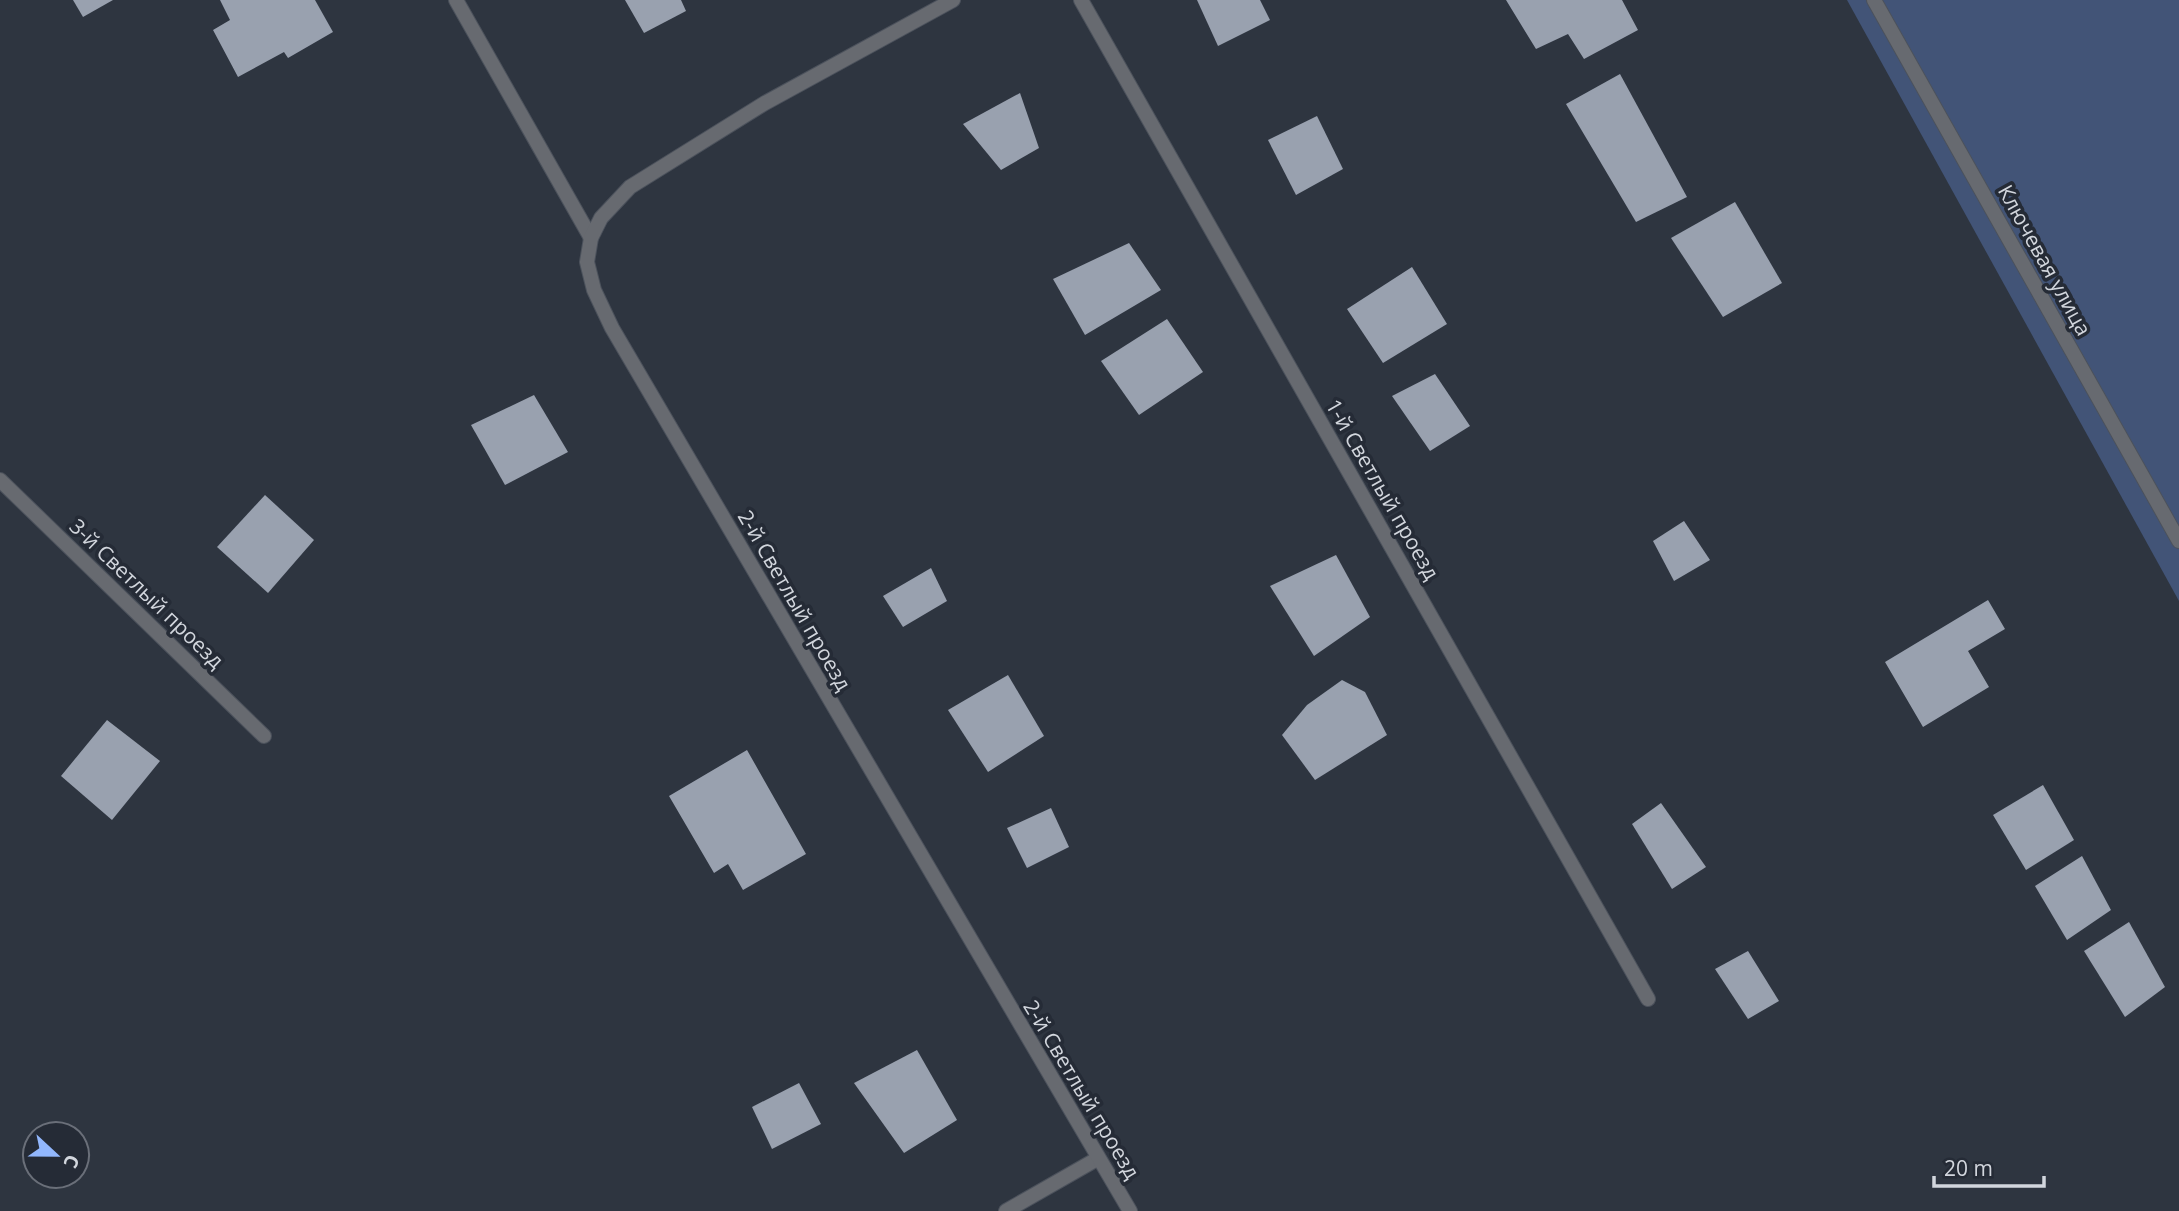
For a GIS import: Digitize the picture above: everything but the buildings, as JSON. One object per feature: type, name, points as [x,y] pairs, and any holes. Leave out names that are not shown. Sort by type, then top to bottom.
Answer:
[{"type":"street","points":[[456,0],[591,238]]},
{"type":"street","points":[[591,238],[601,218],[629,187],[765,103],[953,0]]},
{"type":"street","name":"1-й Светлый проезд","points":[[1081,0],[1648,999]]},
{"type":"street","name":"Ключевая улица","points":[[1874,0],[2179,541]]},
{"type":"street","name":"2-й Светлый проезд","points":[[591,238],[587,262],[594,290],[612,328],[1097,1159],[1130,1211]]},
{"type":"street","name":"3-й Светлый проезд","points":[[0,480],[264,736]]},
{"type":"street","points":[[1006,1211],[1097,1159]]},
{"type":"shaded area","points":[[1847,0],[2179,0],[2179,601]]}]
